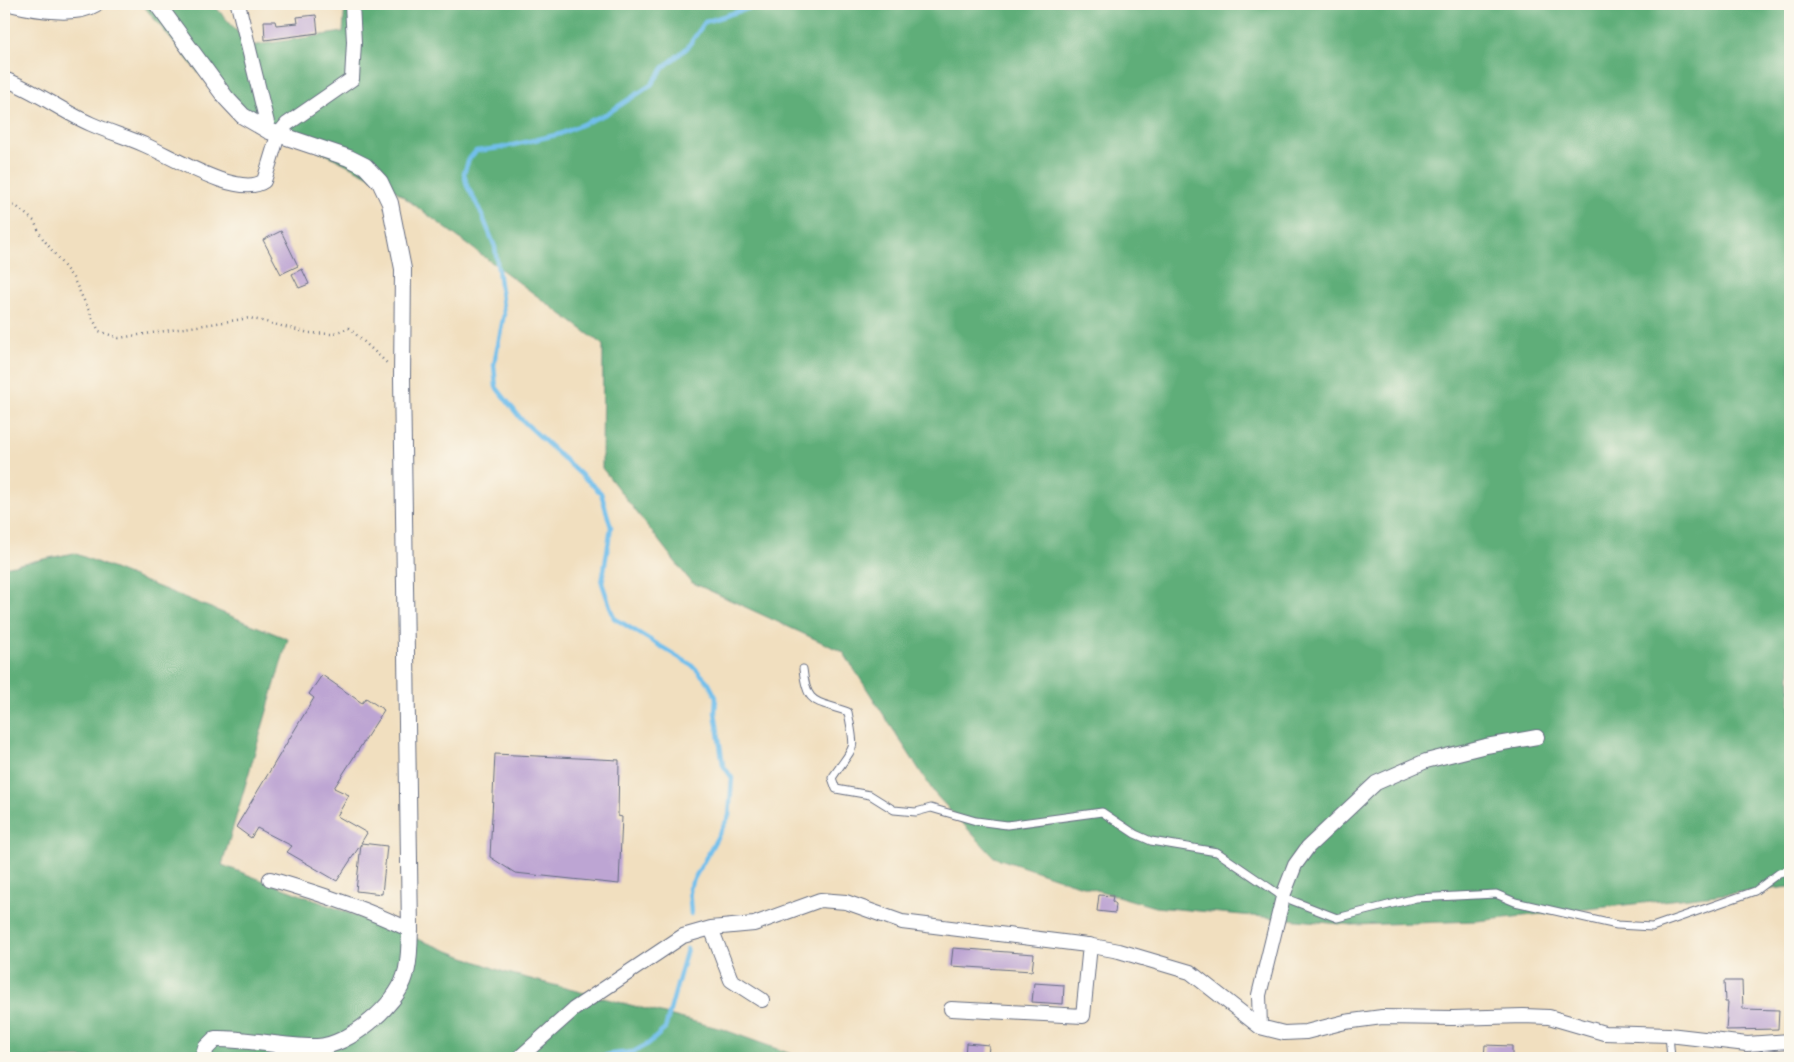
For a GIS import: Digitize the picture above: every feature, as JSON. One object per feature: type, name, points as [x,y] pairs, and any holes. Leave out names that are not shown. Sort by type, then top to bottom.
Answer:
[{"type":"street","points":[[14,4],[34,8],[64,10],[90,7],[95,4]]},
{"type":"street","points":[[158,4],[226,98],[243,116],[274,133],[349,158],[365,166],[383,189],[390,203],[404,269],[402,378],[410,930],[405,976],[396,994],[384,1008],[357,1032],[337,1044],[318,1047],[215,1039],[206,1048],[203,1058]]},
{"type":"street","points":[[4,79],[17,83],[90,124],[143,144],[222,181],[242,186],[258,185],[264,181],[274,133],[238,4]]},
{"type":"street","points":[[274,133],[352,79],[354,42],[352,4]]},
{"type":"street","points":[[1260,1027],[1259,995],[1283,897],[1295,865],[1308,847],[1376,783],[1426,761],[1486,746],[1537,737]]},
{"type":"street","points":[[270,879],[340,900],[410,930]]},
{"type":"street","points":[[518,1058],[574,1009],[683,936],[711,928],[754,924],[820,900],[846,902],[902,922],[1090,945],[1190,972],[1260,1027],[1284,1033],[1306,1032],[1345,1022],[1382,1017],[1550,1016],[1604,1033],[1669,1034],[1747,1044],[1790,1041]]},
{"type":"street","points":[[711,928],[731,980],[762,1000]]},
{"type":"street","points":[[951,1009],[1083,1016],[1090,945]]},
{"type":"lane","points":[[803,669],[805,689],[811,699],[848,712],[854,738],[853,750],[832,778],[836,789],[870,795],[894,810],[916,812],[931,808],[976,821],[1007,825],[1102,812],[1135,834],[1151,841],[1217,852],[1283,897],[1337,918],[1416,898],[1496,894],[1515,902],[1617,925],[1652,927],[1755,891],[1779,873],[1790,870]]},
{"type":"lane","points":[[1669,1034],[1671,1058]]},
{"type":"path","points":[[4,202],[16,206],[34,221],[42,236],[73,278],[99,331],[119,338],[250,318],[309,333],[331,334],[349,328],[402,378]]},
{"type":"green space","points":[[142,4],[213,4],[250,46],[343,32],[345,4],[1790,4],[1790,887],[1477,921],[1352,925],[1155,907],[1069,882],[994,857],[935,794],[843,652],[691,582],[602,468],[603,345],[389,186],[223,102]]},
{"type":"green space","points":[[74,553],[288,639],[222,865],[504,972],[722,1029],[802,1058],[4,1058],[4,567]]},
{"type":"building","points":[[316,15],[318,33],[265,40],[264,21],[275,21],[276,25],[298,23],[297,17]]},
{"type":"building","points":[[281,231],[298,266],[281,274],[263,240]]},
{"type":"building","points":[[302,269],[309,284],[299,288],[292,274]]},
{"type":"building","points":[[322,675],[362,703],[366,698],[384,710],[334,788],[349,795],[337,816],[367,833],[361,843],[387,846],[382,894],[356,891],[361,844],[337,881],[287,852],[292,846],[257,828],[251,838],[236,827],[314,698],[309,694]]},
{"type":"building","points":[[495,754],[619,760],[618,816],[622,817],[619,884],[515,873],[490,857]]},
{"type":"building","points":[[1099,895],[1113,896],[1112,901],[1116,904],[1115,913],[1097,911]]},
{"type":"building","points":[[953,948],[1034,954],[1032,971],[951,966]]},
{"type":"building","points":[[1724,981],[1742,981],[1743,1009],[1779,1010],[1778,1029],[1726,1030],[1728,1002],[1725,1002]]},
{"type":"building","points":[[1034,983],[1064,985],[1063,1004],[1032,1002]]},
{"type":"building","points":[[966,1043],[989,1045],[988,1058],[965,1058]]},
{"type":"building","points":[[1485,1045],[1512,1046],[1512,1058],[1484,1058]]},
{"type":"waterway","points":[[691,914],[689,888],[729,816],[732,778],[723,765],[715,712],[716,697],[708,682],[693,666],[614,618],[602,583],[611,527],[601,493],[521,419],[496,387],[494,365],[504,314],[495,247],[480,210],[467,186],[464,173],[469,159],[476,151],[500,148],[560,134],[608,113],[651,85],[664,67],[687,48],[705,22],[762,4]]},
{"type":"waterway","points":[[598,1058],[612,1054],[633,1052],[648,1044],[665,1029],[687,949]]}]
